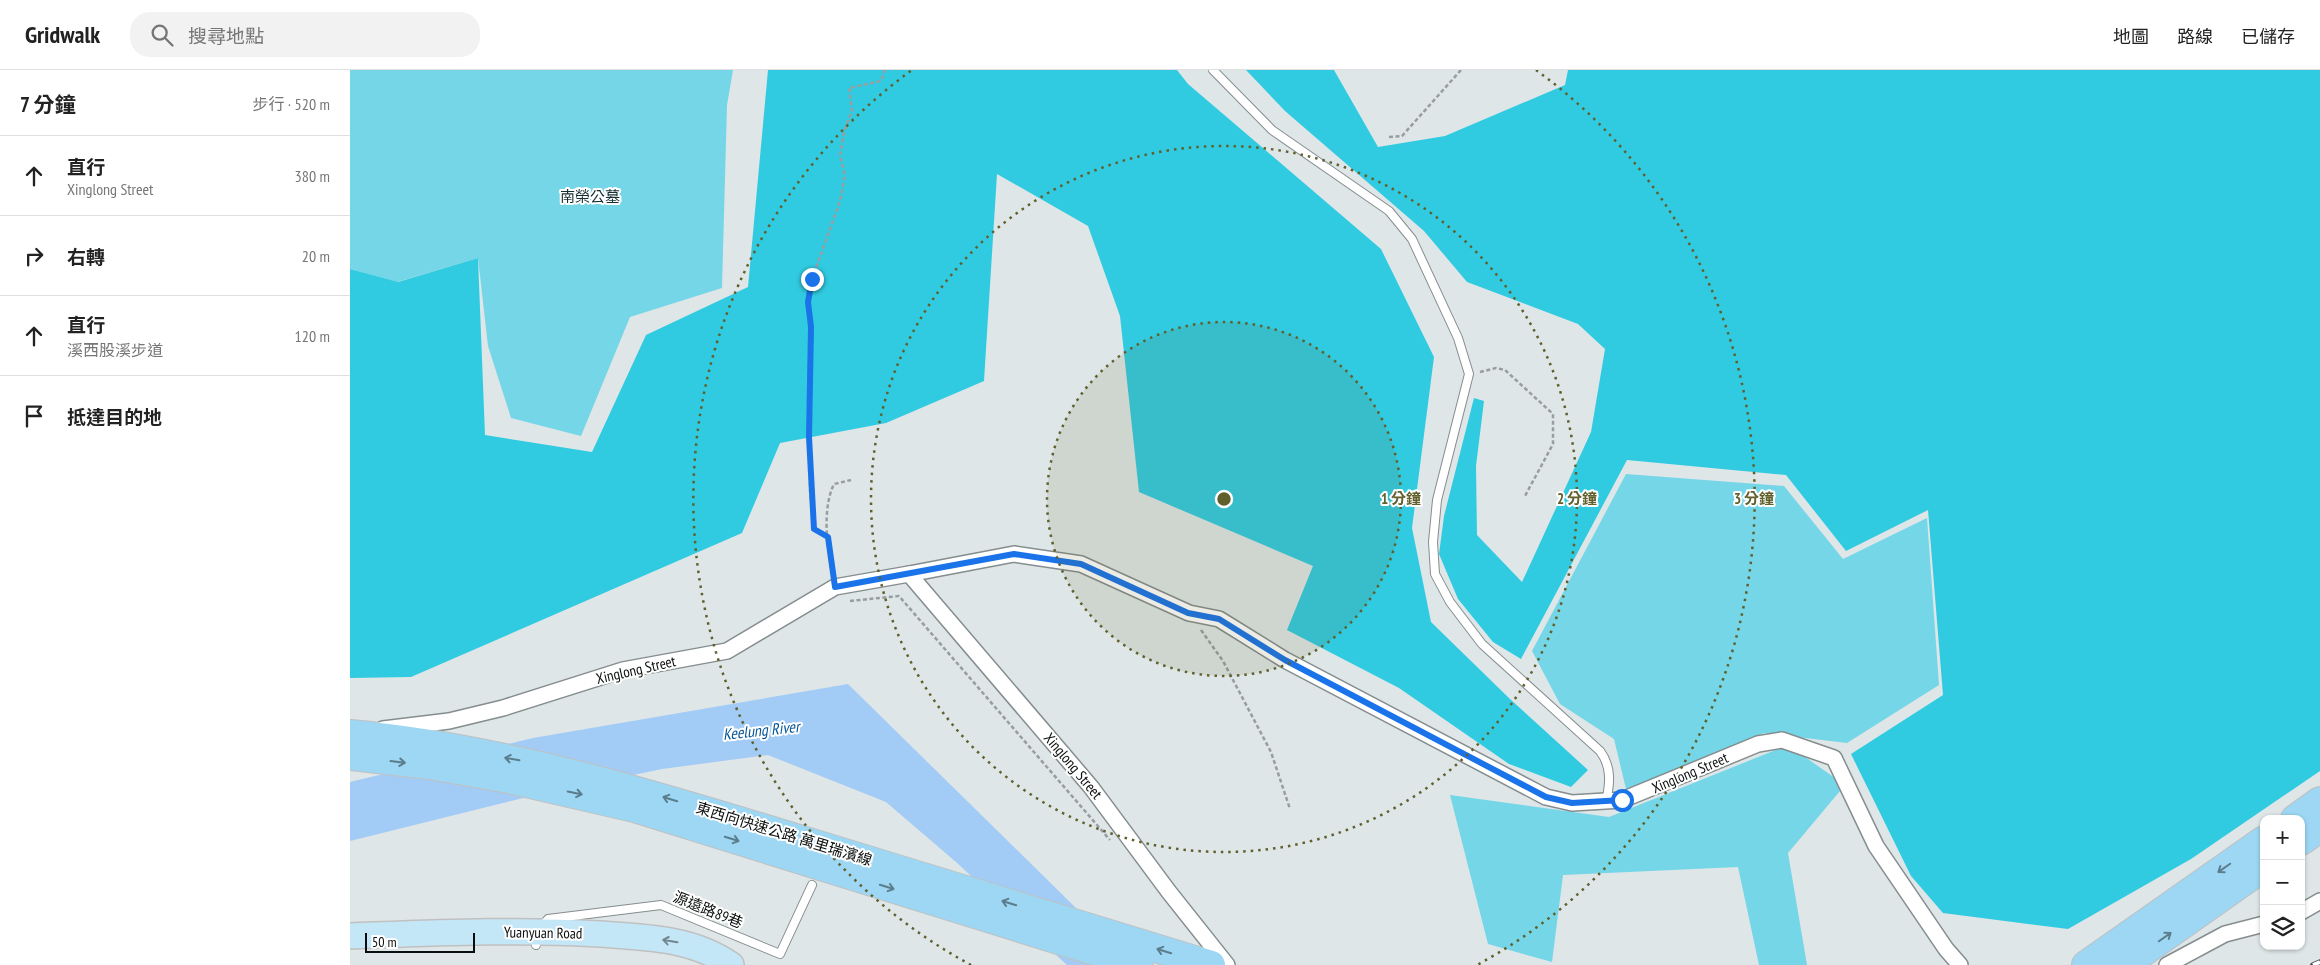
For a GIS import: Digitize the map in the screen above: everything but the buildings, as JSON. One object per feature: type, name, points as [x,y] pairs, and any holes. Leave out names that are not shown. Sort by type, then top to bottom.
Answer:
[{"type":"highway","name":"東西向快速公路 萬里瑞濱線","points":[[350,732],[398,738],[525,761],[638,790],[1211,965]]},
{"type":"highway","name":"東西向快速公路 萬里瑞濱線","points":[[350,756],[429,765],[509,780],[625,806],[1139,965]]},
{"type":"highway","points":[[2300,815],[2320,801]]},
{"type":"highway","points":[[2305,838],[2320,828]]},
{"type":"highway","points":[[2086,965],[2260,843]]},
{"type":"highway","points":[[2125,965],[2254,874]]},
{"type":"main road","name":"Yuanyuan Road","points":[[350,936],[641,937],[686,944],[715,954],[731,965]]},
{"type":"main road","name":"Yuanyuan Road","points":[[350,952],[537,937],[702,965]]},
{"type":"street","name":"Xinglong Street","points":[[350,732],[449,721],[503,708],[623,670],[727,651],[835,587],[1014,554],[1081,564],[1188,613],[1219,619],[1285,660],[1546,797],[1572,803],[1606,802],[1630,798],[1758,744],[1782,740],[1834,758],[1876,846],[1946,949],[1960,965]]},
{"type":"street","name":"Xinglong Street","points":[[909,574],[1091,787],[1169,892],[1227,965]]},
{"type":"street","points":[[2305,910],[2320,901]]},
{"type":"street","points":[[2167,965],[2225,934],[2260,925]]},
{"type":"lane","points":[[1213,70],[1272,130],[1389,210],[1412,239],[1458,338],[1469,374],[1437,500],[1433,542],[1435,574],[1450,602],[1482,644],[1600,750],[1609,767],[1609,787],[1606,802]]},
{"type":"lane","name":"源遠路89巷","points":[[537,937],[548,919],[661,905],[780,954],[812,885]]},
{"type":"path","points":[[828,537],[814,529],[811,499],[811,327],[808,302],[812,279],[840,201],[845,175],[840,154],[844,132],[852,110],[849,88],[881,81],[885,70]]},
{"type":"path","points":[[1390,137],[1402,136],[1461,70]]},
{"type":"path","points":[[1469,374],[1496,368],[1505,370],[1553,414],[1553,444],[1524,496]]},
{"type":"path","points":[[835,587],[826,512],[828,496],[834,484],[850,480]]},
{"type":"path","points":[[850,601],[899,596],[1114,845]]},
{"type":"path","points":[[1188,613],[1224,661],[1271,752],[1290,809]]},
{"type":"green space","name":"南榮公墓","points":[[350,70],[733,70],[727,105],[722,288],[630,317],[581,436],[511,418],[488,346],[478,258],[397,282],[350,269]]},
{"type":"green space","points":[[1626,474],[1784,486],[1843,559],[1927,518],[1939,685],[1847,743],[1764,733],[1627,793],[1614,739],[1560,704],[1532,651]]},
{"type":"green space","points":[[1788,745],[1845,785],[1788,853],[1807,965],[1759,965],[1738,867],[1563,875],[1552,962],[1488,944],[1450,795],[1609,817]]},
{"type":"shaded area","points":[[768,70],[1177,70],[1188,84],[1381,249],[1434,357],[1412,528],[1431,622],[1510,699],[1588,770],[1571,787],[1509,764],[1399,688],[1287,630],[1313,566],[1139,492],[1120,316],[1088,226],[997,174],[984,381],[886,423],[780,443],[742,533],[411,677],[350,678],[350,269],[398,282],[478,258],[485,435],[592,452],[646,335],[748,287]]},
{"type":"shaded area","points":[[1246,70],[1334,70],[1378,147],[1445,136],[1565,85],[1568,70],[2320,70],[2320,771],[2191,859],[2068,929],[1943,913],[1911,876],[1851,754],[1943,695],[1928,510],[1846,551],[1786,475],[1627,460],[1521,659],[1493,642],[1458,599],[1439,554],[1444,516],[1474,398],[1484,401],[1476,466],[1477,535],[1522,582],[1591,432],[1605,349],[1578,324],[1467,282],[1424,231],[1285,111]]},
{"type":"water","name":"Keelung River","points":[[848,684],[1134,965],[1067,965],[956,862],[886,802],[768,755],[662,769],[519,799],[350,841],[350,782],[533,738]]},
{"type":"railway","points":[[2313,965],[2320,962]]},
{"type":"route","points":[[812,279],[808,302],[811,327],[810,490],[814,529],[828,537],[835,587],[1014,554],[1081,564],[1188,613],[1219,619],[1285,660],[1546,797],[1572,803],[1622,800]]}]
